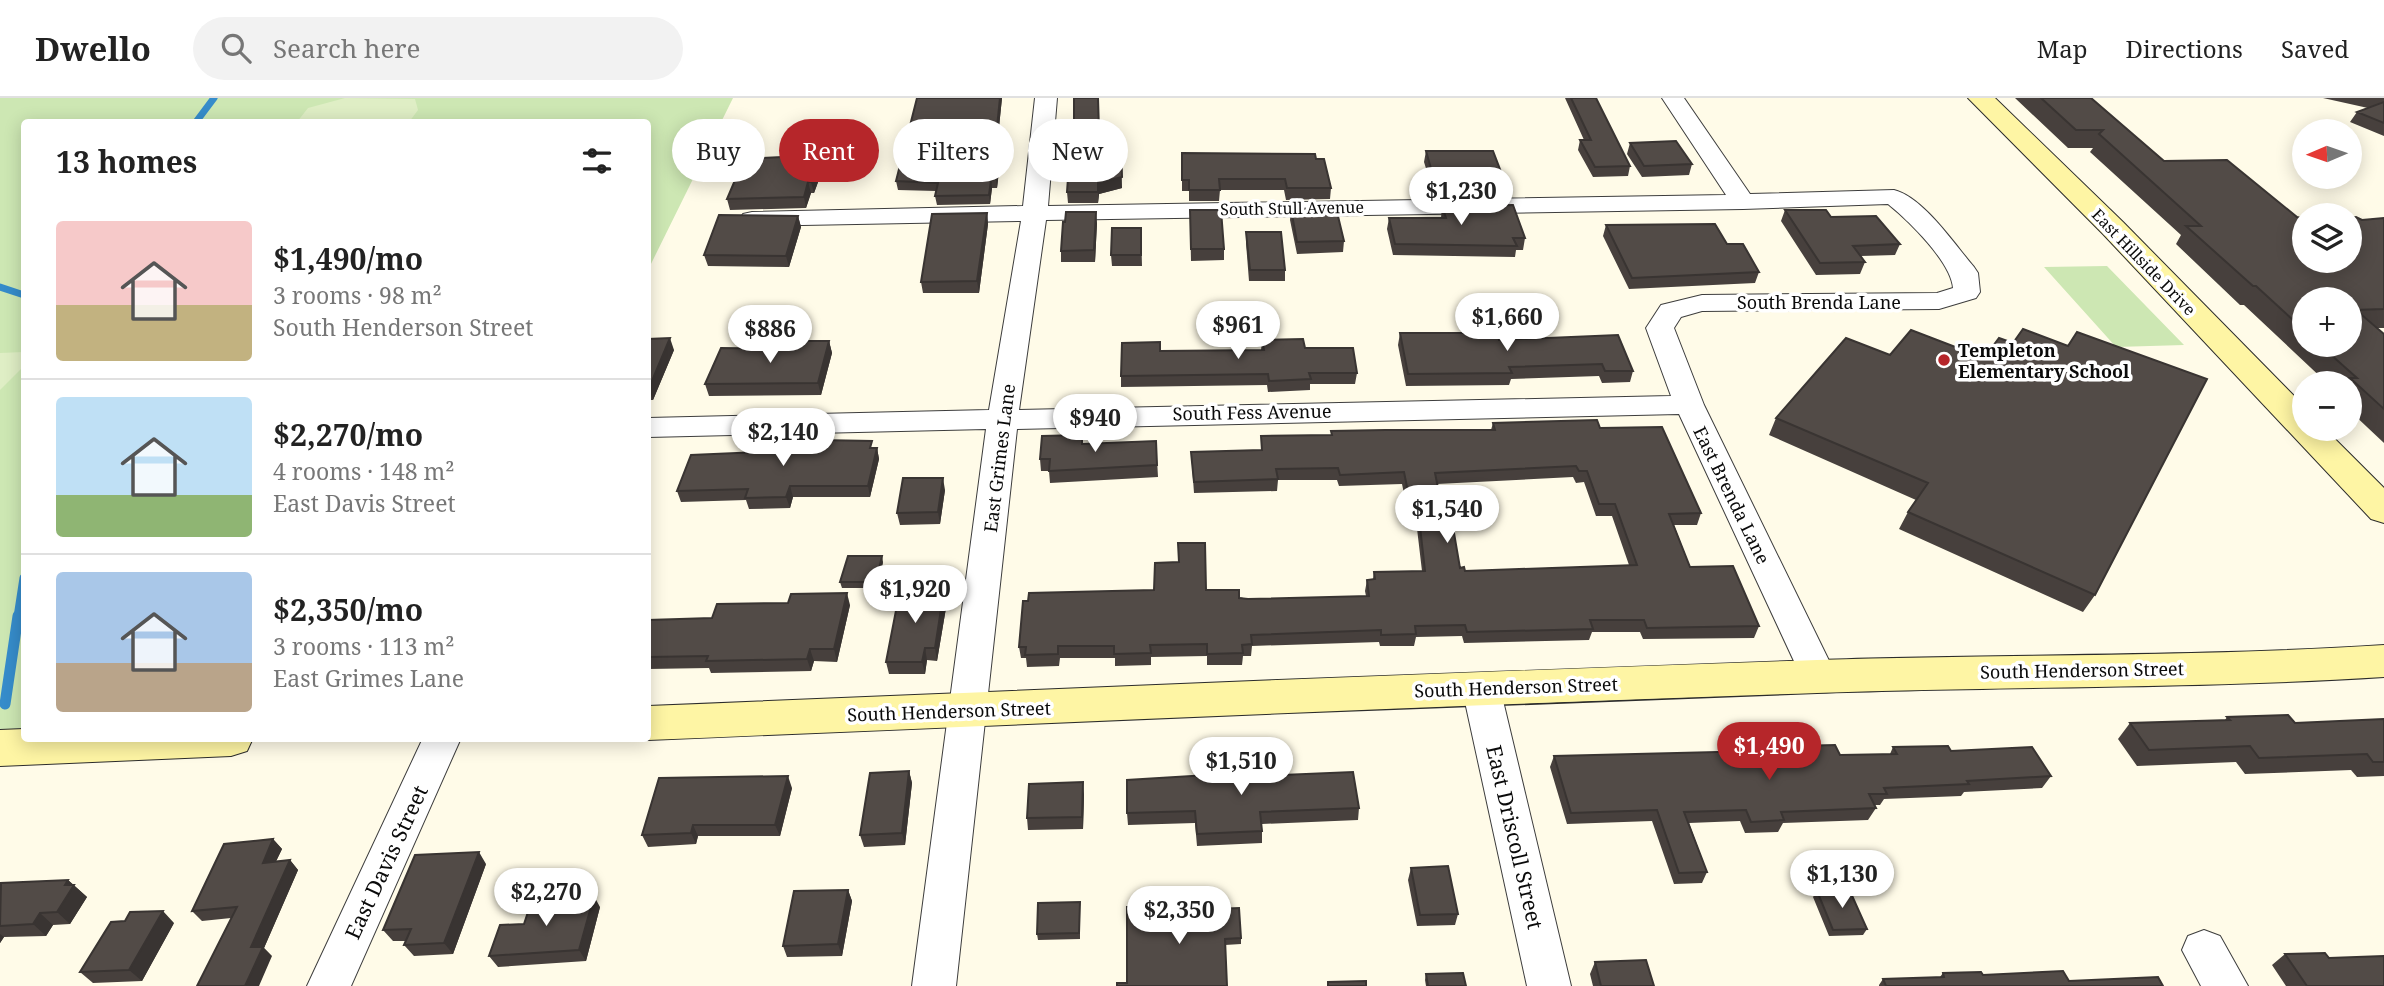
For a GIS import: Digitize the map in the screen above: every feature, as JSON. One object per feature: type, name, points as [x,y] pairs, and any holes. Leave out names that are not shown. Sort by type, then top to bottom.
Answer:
[{"type":"street","name":"East Grimes Lane","points":[[933,986],[1003,418],[1035,212],[1046,98]]},
{"type":"street","points":[[1673,98],[1743,202]]},
{"type":"street","name":"East Hillside Drive","points":[[1981,98],[2113,228],[2292,414]]},
{"type":"street","name":"South Stull Avenue","points":[[732,219],[1743,202],[1894,197],[1913,212],[1965,274],[1967,292]]},
{"type":"street","name":"South Brenda Lane","points":[[1671,312],[1702,303],[1939,301],[1967,292]]},
{"type":"street","name":"East Brenda Lane","points":[[1671,312],[1660,328],[1689,405],[1819,677]]},
{"type":"street","name":"South Fess Avenue","points":[[651,427],[1689,405]]},
{"type":"street","name":"East Hillside Drive","points":[[2318,441],[2384,510]]},
{"type":"street","name":"South Henderson Street","points":[[651,723],[1481,688],[1980,671],[2275,668],[2384,661]]},
{"type":"street","name":"East Driscoll Street","points":[[1481,688],[1549,986]]},
{"type":"street","points":[[0,748],[139,742]]},
{"type":"street","name":"East Davis Street","points":[[329,986],[441,742]]},
{"type":"green space","points":[[0,98],[733,98],[723,119],[672,119],[672,182],[691,182],[651,264],[651,119],[21,119],[21,730],[0,731]]},
{"type":"green space","points":[[345,98],[415,99],[418,110],[411,119],[299,119],[308,108]]},
{"type":"green space","points":[[2107,266],[2184,345],[2116,347],[2044,267]]},
{"type":"green space","points":[[21,352],[21,369],[0,390],[0,353]]},
{"type":"building","points":[[917,98],[1000,98],[998,119],[912,119]]},
{"type":"building","points":[[1074,98],[1098,98],[1099,119],[1074,119]]},
{"type":"building","points":[[1571,98],[1596,98],[1630,166],[1595,167],[1580,140],[1591,140]]},
{"type":"building","points":[[2041,98],[2091,98],[2164,161],[2227,160],[2292,213],[2292,273],[2362,273],[2362,220],[2384,218],[2384,309],[2362,310],[2362,287],[2292,287],[2292,319],[2186,226],[2201,226],[2099,134],[2103,130],[2076,130]]},
{"type":"building","points":[[2384,102],[2384,123],[2357,112]]},
{"type":"building","points":[[1676,141],[1692,164],[1644,166],[1630,143]]},
{"type":"building","points":[[1426,151],[1493,151],[1506,185],[1436,186]]},
{"type":"building","points":[[1182,153],[1315,154],[1316,159],[1324,159],[1331,188],[1287,188],[1285,179],[1219,179],[1220,190],[1189,190],[1189,180],[1182,180]]},
{"type":"building","points":[[779,157],[779,182],[808,182],[804,197],[727,199],[734,182],[765,182],[765,158]]},
{"type":"building","points":[[917,182],[991,182],[989,195],[935,196],[938,183]]},
{"type":"building","points":[[1068,182],[1102,182],[1098,183],[1098,192],[1067,192]]},
{"type":"building","points":[[1513,205],[1525,238],[1513,238],[1517,246],[1395,244],[1389,218],[1446,218],[1442,206]]},
{"type":"building","points":[[1336,208],[1344,241],[1297,242],[1291,209]]},
{"type":"building","points":[[1190,210],[1221,210],[1224,249],[1191,249]]},
{"type":"building","points":[[1785,210],[1826,210],[1831,217],[1876,216],[1900,244],[1853,246],[1865,262],[1820,263]]},
{"type":"building","points":[[1066,212],[1096,212],[1094,250],[1061,251]]},
{"type":"building","points":[[987,213],[977,281],[921,282],[932,214]]},
{"type":"building","points":[[719,215],[798,216],[786,256],[704,255]]},
{"type":"building","points":[[1715,224],[1727,244],[1743,244],[1759,272],[1632,278],[1606,225]]},
{"type":"building","points":[[1112,228],[1141,228],[1141,255],[1111,255]]},
{"type":"building","points":[[1246,232],[1281,232],[1285,270],[1250,270]]},
{"type":"building","points":[[2362,315],[2384,334],[2384,409],[2362,389],[2362,371],[2349,371],[2333,357],[2362,357]]},
{"type":"building","points":[[2023,329],[2068,346],[2077,332],[2207,379],[2095,595],[1908,512],[1928,483],[1776,418],[1846,338],[1890,355],[1911,330],[1984,358],[1999,338],[2013,343]]},
{"type":"building","points":[[1400,333],[1470,333],[1472,337],[1498,336],[1499,340],[1618,335],[1633,371],[1605,371],[1602,364],[1509,367],[1512,373],[1408,374]]},
{"type":"building","points":[[670,338],[651,383],[651,339]]},
{"type":"building","points":[[1303,339],[1305,348],[1353,348],[1357,373],[1309,373],[1311,379],[1269,381],[1268,374],[1121,376],[1122,343],[1160,342],[1160,351],[1264,350],[1262,340]]},
{"type":"building","points":[[795,341],[829,341],[818,383],[705,384],[721,348],[793,349]]},
{"type":"building","points":[[1597,420],[1600,428],[1662,427],[1701,513],[1669,514],[1690,567],[1733,566],[1759,626],[1647,628],[1644,620],[1590,620],[1593,629],[1467,632],[1465,625],[1415,626],[1416,634],[1381,635],[1381,630],[1251,635],[1252,644],[1242,645],[1243,653],[1207,654],[1207,644],[1150,645],[1151,653],[1114,654],[1114,646],[1058,646],[1058,654],[1025,655],[1026,647],[1019,647],[1023,601],[1028,601],[1029,593],[1154,590],[1155,563],[1179,562],[1178,543],[1205,543],[1206,590],[1239,590],[1239,598],[1369,596],[1367,580],[1375,579],[1374,572],[1425,571],[1416,491],[1408,492],[1404,472],[1340,475],[1338,468],[1276,469],[1278,479],[1194,482],[1191,452],[1262,450],[1261,436],[1332,435],[1331,431],[1495,430],[1493,423]],"holes":[[[1576,466],[1579,471],[1587,471],[1599,504],[1615,504],[1637,565],[1465,571],[1464,567],[1460,568],[1454,533],[1447,533],[1435,473]]]},
{"type":"building","points":[[1082,435],[1082,444],[1156,441],[1157,465],[1049,471],[1050,459],[1040,459],[1042,436]]},
{"type":"building","points":[[764,439],[872,441],[870,448],[877,448],[868,486],[790,486],[786,497],[745,498],[748,489],[677,491],[691,455],[760,452]]},
{"type":"building","points":[[903,478],[943,478],[938,512],[897,513]]},
{"type":"building","points":[[848,556],[882,556],[876,582],[840,582]]},
{"type":"building","points":[[900,590],[944,590],[935,648],[925,648],[922,662],[886,662]]},
{"type":"building","points":[[847,593],[834,649],[810,649],[807,659],[706,661],[708,656],[651,657],[651,620],[712,618],[717,604],[788,603],[791,594]]},
{"type":"building","points":[[2288,715],[2295,723],[2384,719],[2384,762],[2373,762],[2367,754],[2259,758],[2250,746],[2149,750],[2130,723],[2230,720],[2227,717]]},
{"type":"building","points":[[1835,745],[1840,755],[1897,754],[1893,747],[1948,746],[1951,751],[2032,747],[2051,776],[1967,781],[1969,784],[1884,788],[1887,794],[1869,794],[1876,808],[1781,812],[1784,820],[1751,822],[1746,810],[1684,812],[1707,872],[1679,873],[1657,810],[1571,813],[1554,756],[1799,750],[1797,746]]},
{"type":"building","points":[[909,771],[902,833],[860,835],[870,773]]},
{"type":"building","points":[[1257,772],[1257,776],[1353,772],[1359,808],[1260,812],[1262,831],[1197,834],[1195,811],[1127,813],[1127,780]]},
{"type":"building","points":[[788,776],[775,825],[693,825],[691,833],[642,835],[659,778]]},
{"type":"building","points":[[1083,782],[1082,817],[1027,818],[1029,784]]},
{"type":"building","points":[[273,839],[263,863],[290,860],[251,947],[263,947],[245,986],[197,986],[237,907],[192,911],[224,844]]},
{"type":"building","points":[[479,852],[444,943],[404,945],[411,929],[383,930],[415,855]]},
{"type":"building","points":[[1448,866],[1458,914],[1420,915],[1411,868]]},
{"type":"building","points":[[68,880],[65,885],[74,885],[57,912],[40,913],[33,924],[0,926],[1,883]]},
{"type":"building","points":[[1849,889],[1867,929],[1833,930],[1817,891]]},
{"type":"building","points":[[848,890],[838,944],[783,946],[794,891]]},
{"type":"building","points":[[594,896],[579,950],[489,956],[500,925],[524,924],[532,900]]},
{"type":"building","points":[[1080,902],[1079,933],[1037,934],[1038,903]]},
{"type":"building","points":[[1189,905],[1189,910],[1239,908],[1241,938],[1225,939],[1227,986],[1117,986],[1117,983],[1127,983],[1127,907]]},
{"type":"building","points":[[163,911],[129,970],[80,972],[111,922],[125,921],[130,912]]},
{"type":"building","points":[[2325,953],[2329,958],[2384,956],[2384,986],[2307,986],[2285,954]]},
{"type":"building","points":[[1646,960],[1654,986],[1601,986],[1595,962]]},
{"type":"building","points":[[2063,971],[2069,981],[2158,977],[2163,986],[1886,986],[1883,979],[1944,977],[1943,973],[1981,972],[1983,975]]},
{"type":"building","points":[[1463,973],[1466,986],[1428,986],[1426,974]]},
{"type":"building","points":[[1366,981],[1366,986],[1328,986],[1328,982]]},
{"type":"waterway","points":[[198,119],[214,98]]},
{"type":"waterway","points":[[0,287],[21,294]]},
{"type":"waterway","points":[[18,617],[21,598]]},
{"type":"waterway","points":[[5,704],[18,616]]},
{"type":"place","name":"Templeton Elementary School","points":[[1944,360]]}]
